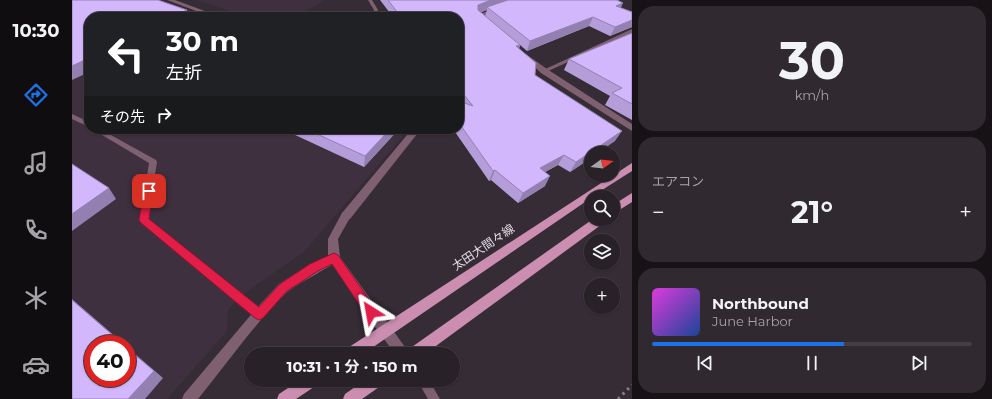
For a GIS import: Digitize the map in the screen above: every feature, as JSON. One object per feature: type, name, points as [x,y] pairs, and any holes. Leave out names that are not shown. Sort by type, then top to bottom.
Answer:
[{"type":"main road","name":"太田大間々線","points":[[361,347],[632,166]]},
{"type":"main road","points":[[620,205],[632,197]]},
{"type":"main road","points":[[424,347],[591,226]]},
{"type":"main road","points":[[284,399],[302,387]]},
{"type":"main road","points":[[350,399],[367,387]]},
{"type":"street","points":[[170,0],[204,12]]},
{"type":"street","points":[[492,27],[480,18],[480,15],[523,0]]},
{"type":"street","points":[[521,51],[544,71],[632,128]]},
{"type":"street","points":[[398,347],[385,331],[334,258],[333,239],[346,216],[413,134]]},
{"type":"street","points":[[189,399],[259,314],[283,288],[314,268],[334,258]]},
{"type":"lane","points":[[370,0],[376,10],[376,12]]},
{"type":"lane","points":[[544,71],[632,32]]},
{"type":"lane","points":[[72,116],[84,122]]},
{"type":"lane","points":[[104,134],[153,162],[144,220],[259,314]]},
{"type":"lane","points":[[427,387],[434,399]]},
{"type":"path","points":[[618,399],[632,385]]},
{"type":"shaded area","points":[[72,0],[161,0],[195,12],[84,12],[84,134],[405,134],[304,252],[252,288],[228,309],[227,331],[167,399],[72,399]]},
{"type":"shaded area","points":[[196,0],[325,0],[305,12],[233,12]]},
{"type":"building","points":[[72,0],[158,0],[187,10],[183,12],[84,12],[84,60],[72,66]]},
{"type":"building","points":[[388,0],[491,0],[478,5],[478,10],[520,45],[516,46],[536,63],[535,75],[622,131],[600,146],[584,146],[584,157],[576,162],[564,155],[540,168],[550,176],[523,193],[495,170],[493,171],[464,130],[464,103],[473,106],[464,95],[464,12],[397,12]]},
{"type":"building","points":[[508,0],[617,0],[623,3],[616,6],[632,12],[632,20],[615,27],[593,17],[530,41],[487,7]]},
{"type":"building","points":[[632,33],[632,104],[612,93],[622,88],[569,59]]},
{"type":"building","points":[[317,134],[385,134],[365,156]]},
{"type":"building","points":[[72,164],[109,188],[72,214]]},
{"type":"building","points":[[72,300],[113,335],[84,335],[84,387],[136,387],[136,356],[154,371],[128,399],[72,399]]},
{"type":"route","points":[[149,191],[144,220],[259,314],[283,288],[314,268],[334,258],[371,312]]}]
